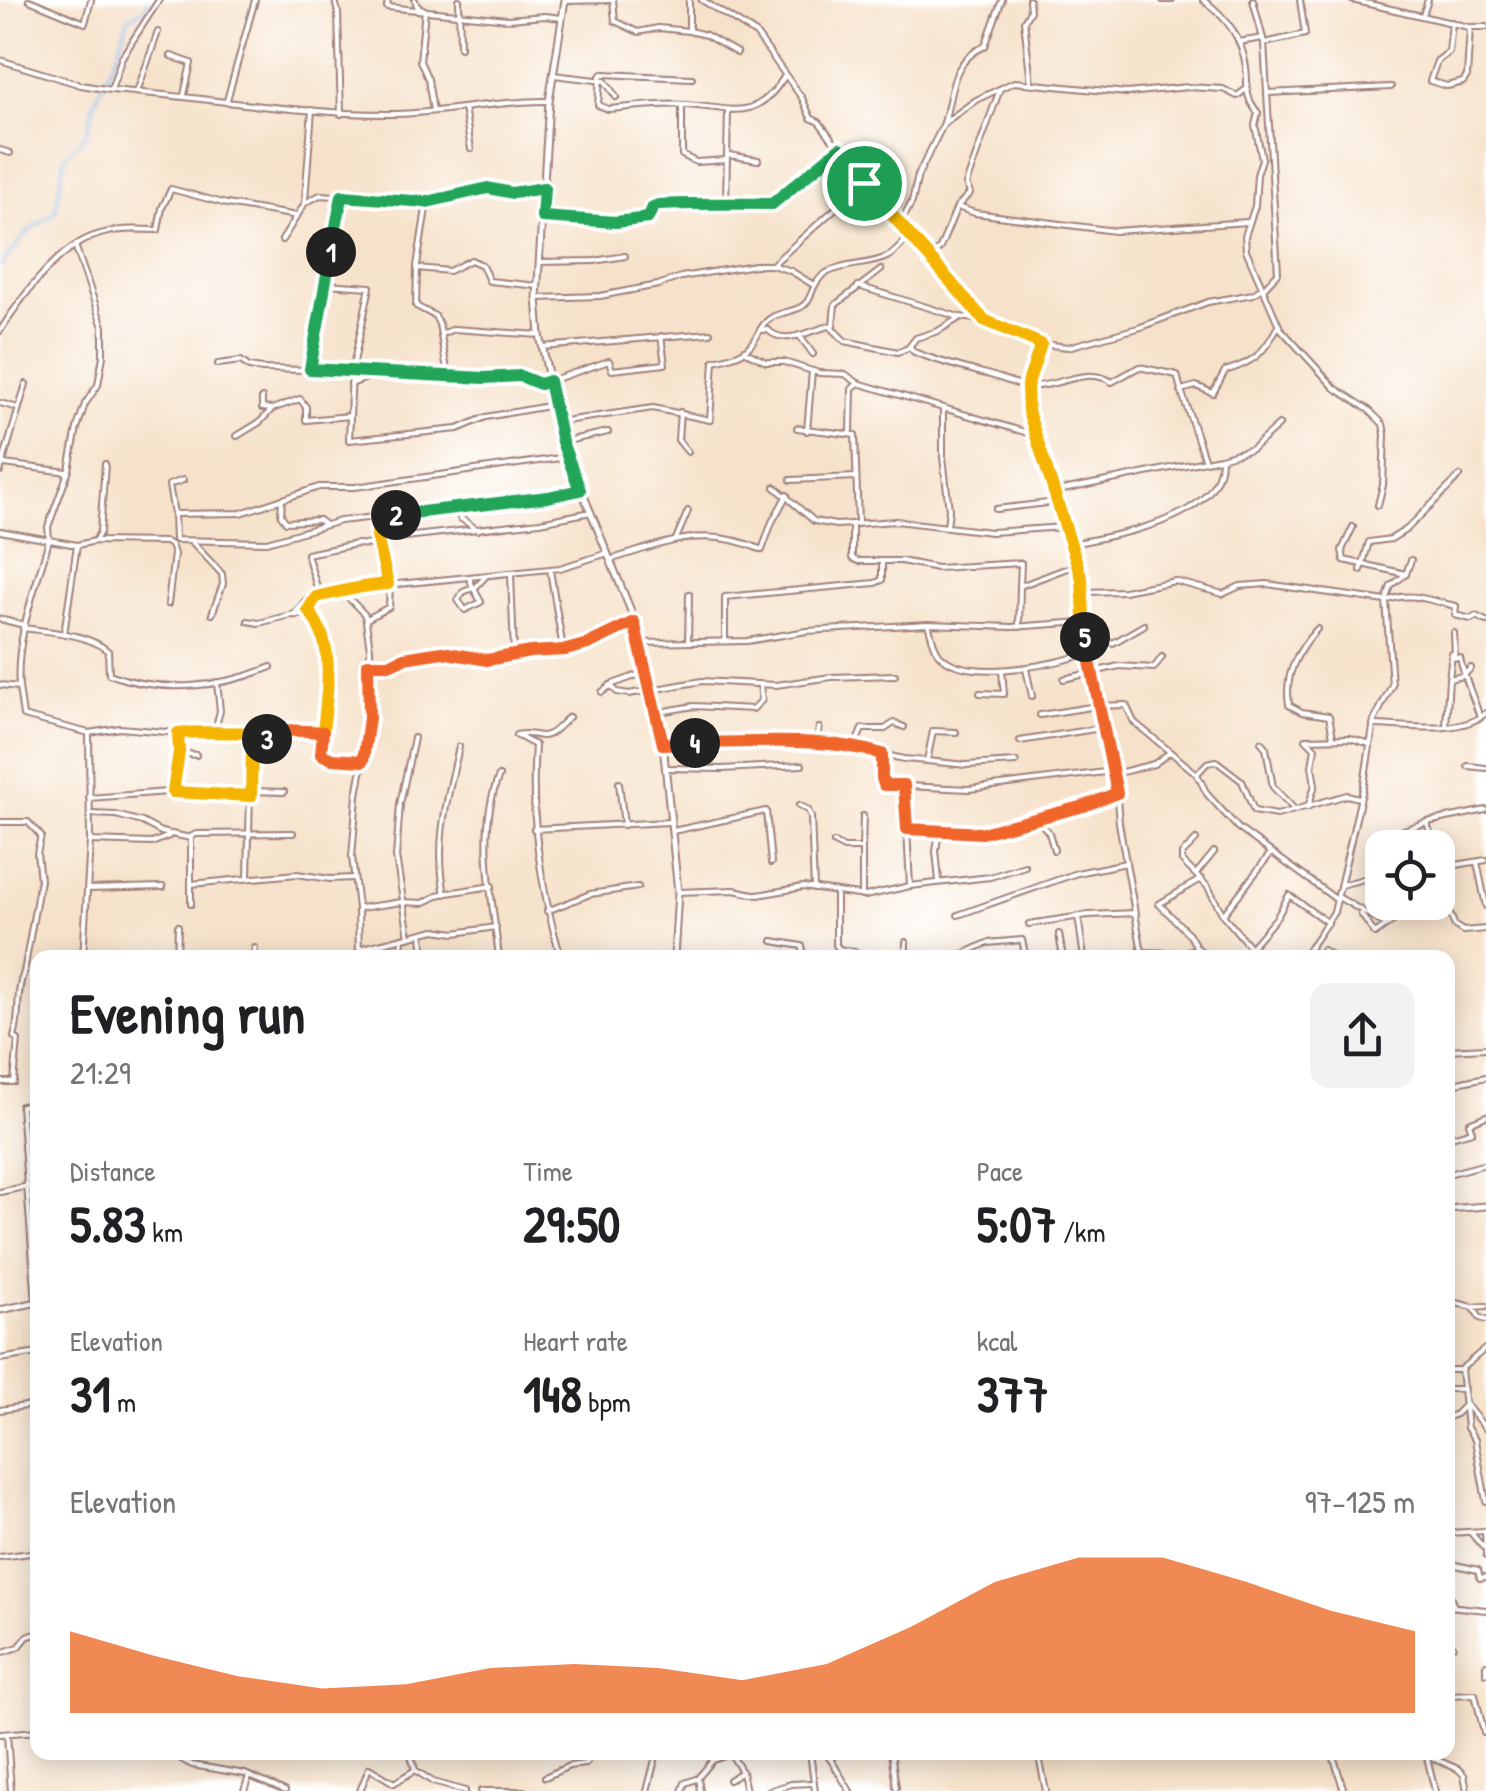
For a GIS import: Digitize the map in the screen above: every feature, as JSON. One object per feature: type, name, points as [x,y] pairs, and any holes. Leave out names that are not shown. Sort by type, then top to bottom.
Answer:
[{"type":"street","points":[[29,0],[85,22],[91,0]]},
{"type":"street","points":[[111,90],[122,57],[159,0]]},
{"type":"street","points":[[227,100],[254,0]]},
{"type":"street","points":[[335,0],[341,114]]},
{"type":"street","points":[[388,0],[388,7],[508,20],[562,18]]},
{"type":"street","points":[[416,0],[424,11],[420,61],[434,111]]},
{"type":"street","points":[[459,0],[460,47]]},
{"type":"street","points":[[674,950],[678,892],[663,744],[634,622],[562,442],[540,335],[537,298],[549,101],[565,1],[613,0],[614,21],[638,32],[658,28],[706,35],[737,53]]},
{"type":"street","points":[[688,32],[689,0]]},
{"type":"street","points":[[702,0],[756,34],[802,98],[811,118],[819,122],[899,226],[932,256],[984,320]]},
{"type":"street","points":[[899,226],[944,123],[960,64],[966,55],[985,46],[1002,0]]},
{"type":"street","points":[[1030,0],[1030,12],[1024,20],[1032,84]]},
{"type":"street","points":[[1163,0],[1172,0]]},
{"type":"street","points":[[1203,0],[1222,16],[1239,42],[1247,100],[1258,113],[1255,125],[1262,158],[1246,250],[1278,326],[1335,388],[1383,424],[1383,485],[1378,505]]},
{"type":"street","points":[[858,286],[961,317],[984,320],[1041,344],[1068,348],[1208,302],[1262,289],[1278,273],[1264,41],[1253,0]]},
{"type":"street","points":[[1239,42],[1305,34],[1300,0]]},
{"type":"street","points":[[1352,0],[1470,27],[1486,27]]},
{"type":"street","points":[[1422,15],[1428,0]]},
{"type":"street","points":[[1452,22],[1448,52],[1436,60],[1430,82],[1447,86],[1463,82],[1467,76],[1470,27]]},
{"type":"street","points":[[137,92],[158,32]]},
{"type":"street","points":[[171,56],[191,64],[184,95]]},
{"type":"street","points":[[0,60],[80,86],[341,114],[434,111],[498,101],[549,101]]},
{"type":"street","points":[[692,78],[604,74],[599,81],[598,106],[601,109],[682,105],[728,112],[764,103],[784,77]]},
{"type":"street","points":[[552,76],[599,81],[611,86],[616,97]]},
{"type":"street","points":[[944,123],[976,100],[1014,82],[1127,93],[1188,87],[1223,89],[1237,96],[1247,88]]},
{"type":"street","points":[[1268,93],[1391,88]]},
{"type":"street","points":[[932,256],[940,248],[957,207],[970,193],[966,184],[1000,90]]},
{"type":"street","points":[[682,105],[682,156],[696,162],[758,160]]},
{"type":"street","points":[[464,108],[470,148]]},
{"type":"street","points":[[282,240],[305,202],[312,110]]},
{"type":"street","points":[[726,201],[728,112]]},
{"type":"street","points":[[542,217],[616,222],[648,218],[658,205],[716,206],[726,201],[772,204],[840,148]]},
{"type":"street","points":[[0,150],[10,153]]},
{"type":"street","points":[[772,265],[864,183]]},
{"type":"street","points":[[305,202],[320,194],[427,202],[488,188],[512,193],[544,188]]},
{"type":"street","points":[[0,331],[53,261],[94,236],[118,230],[158,230],[171,190],[297,216]]},
{"type":"street","points":[[310,369],[342,196]]},
{"type":"street","points":[[427,202],[417,268],[416,306],[435,316],[448,376]]},
{"type":"street","points":[[957,207],[975,213],[1116,231],[1248,222]]},
{"type":"street","points":[[558,422],[654,408],[710,420],[714,361],[746,352],[774,314],[800,308],[809,300],[812,284],[839,267],[888,257],[910,236]]},
{"type":"street","points":[[76,248],[102,328],[103,356],[98,384],[85,404],[77,428],[25,627],[17,665],[20,713],[50,726],[90,733],[120,728],[178,733],[323,732]]},
{"type":"street","points":[[539,262],[625,256]]},
{"type":"street","points":[[417,268],[449,271],[471,260],[482,265],[489,281],[538,286]]},
{"type":"street","points":[[537,298],[600,296],[658,285],[682,276],[772,265],[812,284]]},
{"type":"street","points":[[760,330],[785,338],[833,325],[835,305],[881,270]]},
{"type":"street","points":[[326,284],[370,287],[352,370],[349,440],[458,430],[486,417],[554,405]]},
{"type":"street","points":[[830,326],[844,341],[898,352],[916,338],[961,317]]},
{"type":"street","points":[[1182,390],[1196,386],[1213,393],[1225,371],[1242,366],[1266,350],[1278,326]]},
{"type":"street","points":[[441,334],[454,330],[540,335]]},
{"type":"street","points":[[542,347],[710,333]]},
{"type":"street","points":[[799,335],[813,354]]},
{"type":"street","points":[[218,364],[241,361],[262,368],[520,376],[540,384],[609,360],[612,370],[665,364],[661,336]]},
{"type":"street","points":[[1041,344],[1027,386],[1028,411],[1064,527],[1073,544],[1084,592],[1088,654],[1117,793],[1141,950]]},
{"type":"street","points":[[910,346],[919,354],[959,368],[1027,386],[1047,386],[1081,376],[1097,376],[1112,382],[1139,367],[1177,375],[1206,461]]},
{"type":"street","points":[[746,352],[766,362],[844,374],[858,383],[1035,435]]},
{"type":"street","points":[[808,431],[812,371]]},
{"type":"street","points":[[352,384],[381,373]]},
{"type":"street","points":[[858,383],[852,388],[856,477],[852,558],[937,568],[1021,563],[1019,626]]},
{"type":"street","points":[[0,472],[26,384]]},
{"type":"street","points":[[262,398],[262,408],[272,409],[300,399],[306,408],[306,420],[350,416]]},
{"type":"street","points":[[0,402],[18,408]]},
{"type":"street","points":[[943,408],[948,526]]},
{"type":"street","points":[[237,436],[272,409]]},
{"type":"street","points":[[680,412],[678,440],[688,452]]},
{"type":"street","points":[[1053,492],[1222,457],[1252,448],[1279,425]]},
{"type":"street","points":[[797,428],[851,432]]},
{"type":"street","points":[[562,442],[608,432]]},
{"type":"street","points":[[174,514],[241,513],[319,487],[356,486],[567,457]]},
{"type":"street","points":[[1073,544],[1188,512],[1220,480],[1222,457]]},
{"type":"street","points":[[4,464],[68,472]]},
{"type":"street","points":[[95,541],[100,532],[106,464]]},
{"type":"street","points":[[1362,567],[1369,542],[1391,539],[1407,529],[1460,476]]},
{"type":"street","points":[[790,480],[856,477]]},
{"type":"street","points":[[168,604],[174,554],[169,485],[183,480]]},
{"type":"street","points":[[775,487],[814,522],[896,522],[991,532],[1064,527]]},
{"type":"street","points":[[282,499],[281,515],[288,522],[305,526],[580,490]]},
{"type":"street","points":[[292,615],[318,597],[348,589],[550,570],[676,539],[722,537],[762,550],[787,495]]},
{"type":"street","points":[[996,508],[1056,502]]},
{"type":"street","points":[[456,508],[460,518],[478,530]]},
{"type":"street","points":[[676,539],[688,511]]},
{"type":"street","points":[[318,597],[307,554],[378,540],[478,530],[590,512]]},
{"type":"street","points":[[367,619],[386,611],[389,584],[378,540],[378,516]]},
{"type":"street","points":[[288,522],[290,536]]},
{"type":"street","points":[[0,532],[77,545],[95,541],[253,543],[290,536],[305,526]]},
{"type":"street","points":[[1353,526],[1342,557],[1362,567],[1406,574]]},
{"type":"street","points":[[191,540],[222,574],[223,584],[212,614]]},
{"type":"street","points":[[64,634],[77,545]]},
{"type":"street","points":[[1309,950],[1328,923],[1341,885],[1373,725],[1392,685],[1386,601],[1391,586],[1406,574],[1411,560]]},
{"type":"street","points":[[725,641],[724,596],[876,583],[882,580],[882,561]]},
{"type":"street","points":[[1020,586],[1078,564]]},
{"type":"street","points":[[550,570],[563,650]]},
{"type":"street","points":[[511,574],[514,655]]},
{"type":"street","points":[[469,576],[473,588],[463,592],[458,600],[466,610],[481,602],[474,589],[486,576]]},
{"type":"street","points":[[1084,592],[1148,588],[1175,582],[1223,594],[1240,586],[1267,584],[1386,601],[1414,596],[1439,600],[1456,606],[1455,615],[1471,619],[1476,616],[1486,621]]},
{"type":"street","points":[[343,592],[367,619],[370,649],[369,718],[352,857],[359,948],[435,930],[455,933],[496,927]]},
{"type":"street","points":[[688,642],[689,594]]},
{"type":"street","points":[[248,621],[259,623],[296,616],[308,610],[318,597]]},
{"type":"street","points":[[300,606],[308,610],[322,632],[330,675],[321,754],[332,759],[363,761]]},
{"type":"street","points":[[0,618],[105,648],[111,676],[142,684],[187,686],[246,678],[271,667]]},
{"type":"street","points":[[368,664],[391,664],[442,652],[487,660],[563,650],[588,644],[634,622]]},
{"type":"street","points":[[639,643],[725,641],[807,631],[928,624],[1084,625],[1113,643],[1144,626]]},
{"type":"street","points":[[928,624],[936,649],[952,662],[1002,670],[1088,654]]},
{"type":"street","points":[[1317,629],[1295,659],[1287,697],[1294,708],[1329,716],[1333,737]]},
{"type":"street","points":[[1454,633],[1456,658],[1460,658],[1480,718]]},
{"type":"street","points":[[1446,726],[1450,659],[1454,651]]},
{"type":"street","points":[[1064,679],[1119,666],[1154,668],[1162,656]]},
{"type":"street","points":[[1026,668],[1032,696]]},
{"type":"street","points":[[1449,678],[1463,676],[1471,668]]},
{"type":"street","points":[[980,693],[1005,692],[1002,670]]},
{"type":"street","points":[[602,692],[638,675]]},
{"type":"street","points":[[610,685],[620,693],[702,682],[760,686],[831,677],[896,675]]},
{"type":"street","points":[[215,730],[220,711],[217,682]]},
{"type":"street","points":[[0,685],[20,687]]},
{"type":"street","points":[[654,712],[694,706],[754,709],[762,700],[760,686]]},
{"type":"street","points":[[1040,715],[1126,705],[1134,722],[1197,774],[1207,794],[1225,815],[1337,898],[1387,925]]},
{"type":"street","points":[[1373,725],[1469,724],[1486,713]]},
{"type":"street","points":[[559,950],[547,911],[534,829],[535,745],[516,735],[548,734],[570,717]]},
{"type":"street","points":[[855,746],[862,729],[885,729],[894,723],[904,727]]},
{"type":"street","points":[[816,743],[819,728]]},
{"type":"street","points":[[1020,741],[1101,728]]},
{"type":"street","points":[[927,761],[933,731],[956,732]]},
{"type":"street","points":[[248,880],[252,750],[268,744],[265,732]]},
{"type":"street","points":[[84,950],[90,733]]},
{"type":"street","points":[[173,792],[178,733]]},
{"type":"street","points":[[409,936],[396,857],[400,804],[414,738]]},
{"type":"street","points":[[1308,806],[1316,784],[1314,748],[1306,739],[1350,738],[1370,744]]},
{"type":"street","points":[[1261,742],[1266,748],[1273,786],[1294,810]]},
{"type":"street","points":[[663,744],[816,743],[966,765],[1016,762]]},
{"type":"street","points":[[178,746],[196,755]]},
{"type":"street","points":[[445,894],[442,814],[459,747]]},
{"type":"street","points":[[882,754],[882,782],[970,789],[1113,772],[1154,764],[1170,752]]},
{"type":"street","points":[[1197,774],[1204,764],[1216,761],[1242,781],[1254,811],[1276,815],[1346,795],[1360,798]]},
{"type":"street","points":[[666,768],[802,765]]},
{"type":"street","points":[[1468,766],[1486,768]]},
{"type":"street","points":[[498,950],[488,876],[491,800],[500,776]]},
{"type":"street","points":[[619,782],[624,825]]},
{"type":"street","points":[[904,785],[910,886]]},
{"type":"street","points":[[89,798],[173,792],[284,792]]},
{"type":"street","points":[[907,829],[982,833],[1084,806],[1117,793]]},
{"type":"street","points":[[799,806],[812,817],[814,889]]},
{"type":"street","points":[[674,831],[766,810],[771,864]]},
{"type":"street","points":[[1404,830],[1486,810]]},
{"type":"street","points":[[90,814],[116,816],[190,837],[293,833]]},
{"type":"street","points":[[862,896],[863,816]]},
{"type":"street","points":[[1037,818],[1049,832],[1054,850]]},
{"type":"street","points":[[0,822],[28,822],[41,836],[37,852],[40,880],[24,972],[18,986],[14,1082],[0,1082]]},
{"type":"street","points":[[534,829],[673,822]]},
{"type":"street","points":[[1426,822],[1428,830]]},
{"type":"street","points":[[939,832],[939,881]]},
{"type":"street","points":[[90,841],[152,842],[174,834]]},
{"type":"street","points":[[190,837],[191,904]]},
{"type":"street","points":[[1196,840],[1181,858],[1213,893],[1223,915],[1253,950]]},
{"type":"street","points":[[834,843],[844,848],[862,848]]},
{"type":"street","points":[[1196,874],[1214,852]]},
{"type":"street","points":[[1223,915],[1272,853]]},
{"type":"street","points":[[1455,865],[1486,860]]},
{"type":"street","points":[[958,915],[1077,873],[1126,862]]},
{"type":"street","points":[[1477,862],[1486,906]]},
{"type":"street","points":[[678,892],[734,890],[758,895],[789,888],[875,896],[939,881],[990,877],[1025,866]]},
{"type":"street","points":[[191,884],[298,874],[355,878]]},
{"type":"street","points":[[1341,885],[1365,879]]},
{"type":"street","points":[[1200,950],[1159,903],[1202,880]]},
{"type":"street","points":[[358,908],[428,902],[445,894],[492,886]]},
{"type":"street","points":[[88,889],[163,887]]},
{"type":"street","points":[[547,911],[590,894],[638,887]]},
{"type":"street","points":[[836,893],[836,945],[845,950]]},
{"type":"street","points":[[1251,947],[1277,916],[1289,894],[1328,923]]},
{"type":"street","points":[[1360,912],[1375,934],[1398,918],[1431,914],[1447,907],[1452,911],[1453,925],[1463,931],[1486,928]]},
{"type":"street","points":[[1029,924],[1136,913]]},
{"type":"street","points":[[1078,916],[1083,950]]},
{"type":"street","points":[[176,950],[178,926]]},
{"type":"street","points":[[422,934],[423,950]]},
{"type":"street","points":[[1058,934],[1061,950]]},
{"type":"street","points":[[401,950],[402,938]]},
{"type":"street","points":[[978,950],[987,943],[1022,940],[1024,950]]},
{"type":"street","points":[[773,941],[802,946],[803,950]]},
{"type":"street","points":[[906,942],[906,950]]},
{"type":"street","points":[[1188,950],[1197,948]]},
{"type":"street","points":[[1455,1050],[1486,1048]]},
{"type":"street","points":[[1455,1084],[1486,1077]]},
{"type":"street","points":[[30,1105],[21,1106],[30,1227]]},
{"type":"street","points":[[1455,1136],[1472,1131],[1469,1122],[1486,1116]]},
{"type":"street","points":[[1455,1170],[1486,1164]]},
{"type":"street","points":[[0,1192],[30,1184]]},
{"type":"street","points":[[1455,1209],[1486,1206]]},
{"type":"street","points":[[1455,1302],[1472,1308],[1486,1306]]},
{"type":"street","points":[[0,1310],[30,1304]]},
{"type":"street","points":[[1472,1308],[1486,1320]]},
{"type":"street","points":[[1455,1370],[1461,1370],[1486,1348]]},
{"type":"street","points":[[0,1359],[30,1354]]},
{"type":"street","points":[[1461,1370],[1467,1428],[1475,1440],[1486,1502]]},
{"type":"street","points":[[1455,1390],[1464,1389]]},
{"type":"street","points":[[0,1410],[30,1405]]},
{"type":"street","points":[[1455,1414],[1466,1405]]},
{"type":"street","points":[[1466,1405],[1486,1430]]},
{"type":"street","points":[[1470,1532],[1486,1553]]},
{"type":"street","points":[[1455,1533],[1485,1532],[1486,1553]]},
{"type":"street","points":[[0,1557],[30,1553]]},
{"type":"street","points":[[1455,1564],[1478,1570],[1480,1578],[1486,1577]]},
{"type":"street","points":[[1455,1606],[1486,1610]]},
{"type":"street","points":[[0,1653],[19,1648],[30,1636]]},
{"type":"street","points":[[1455,1695],[1475,1694],[1486,1732]]},
{"type":"street","points":[[0,1734],[30,1732]]},
{"type":"street","points":[[8,1734],[11,1791]]},
{"type":"street","points":[[183,1760],[248,1776],[286,1791]]},
{"type":"street","points":[[412,1760],[415,1770],[433,1782],[465,1791]]},
{"type":"street","points":[[545,1777],[587,1760]]},
{"type":"street","points":[[650,1791],[657,1760]]},
{"type":"street","points":[[682,1791],[685,1783],[698,1778],[713,1760]]},
{"type":"street","points":[[734,1760],[746,1791]]},
{"type":"street","points":[[811,1760],[815,1791]]},
{"type":"street","points":[[831,1760],[850,1791]]},
{"type":"street","points":[[892,1760],[896,1787]]},
{"type":"street","points":[[1040,1760],[1046,1791]]},
{"type":"street","points":[[1334,1760],[1344,1791]]},
{"type":"street","points":[[1427,1760],[1435,1791]]},
{"type":"street","points":[[1439,1760],[1464,1775],[1467,1791]]},
{"type":"street","points":[[360,1791],[369,1768],[394,1783],[415,1770]]},
{"type":"street","points":[[729,1780],[742,1772]]},
{"type":"street","points":[[244,1791],[248,1776]]},
{"type":"street","points":[[698,1778],[700,1791]]},
{"type":"street","points":[[768,1791],[812,1783]]},
{"type":"street","points":[[481,1791],[524,1791]]},
{"type":"waterway","points":[[0,266],[30,230],[55,213],[65,156],[88,131],[94,103],[119,50],[128,19],[146,7],[148,0]]},
{"type":"route","points":[[864,183],[840,148],[772,204],[726,201],[716,206],[658,205],[648,218],[616,222],[542,217],[544,188],[512,193],[488,188],[427,202],[342,196],[310,369],[484,378],[520,376],[540,384],[549,381],[562,442],[580,490],[378,516],[377,537],[388,584],[316,597],[308,610],[322,632],[330,675],[323,732],[270,733],[265,732],[215,730],[178,733],[173,792],[251,796],[252,750],[268,744],[265,732],[323,732],[321,754],[332,759],[363,761],[369,718],[368,664],[391,664],[442,652],[487,660],[566,650],[634,622],[663,744],[819,742],[882,754],[884,785],[904,785],[907,829],[982,833],[1075,809],[1117,793],[1085,639],[1082,579],[1028,411],[1027,386],[1041,344],[984,320],[932,256],[899,226],[864,183]]}]
